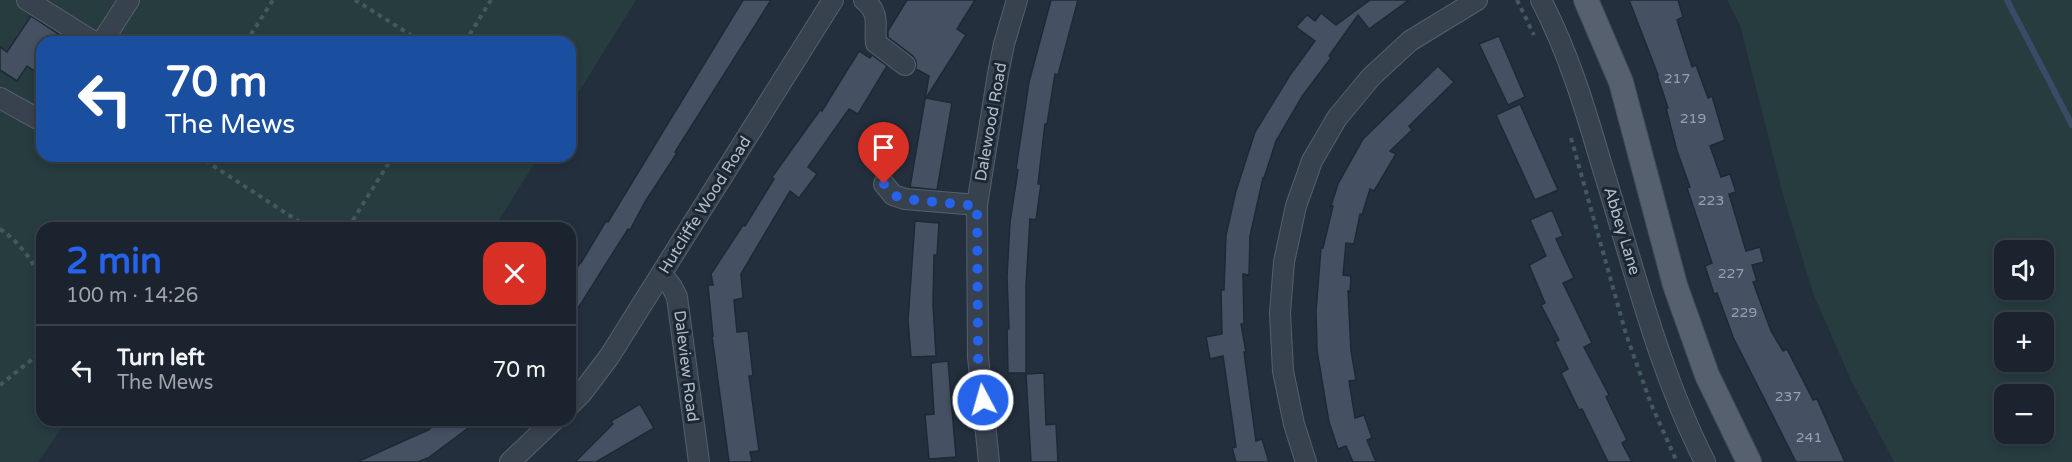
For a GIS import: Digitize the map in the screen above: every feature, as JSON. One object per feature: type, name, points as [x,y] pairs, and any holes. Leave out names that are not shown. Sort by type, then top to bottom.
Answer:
[{"type":"main road","points":[[1586,0],[1621,82],[1675,285],[1707,375],[1749,462]]},
{"type":"street","points":[[27,0],[84,36]]},
{"type":"street","points":[[106,36],[129,0]]},
{"type":"street","name":"Hutcliffe Wood Road","points":[[576,399],[609,357],[833,0]]},
{"type":"street","points":[[864,0],[877,16],[876,43],[906,65]]},
{"type":"street","name":"Dalewood Road","points":[[989,462],[978,357],[977,206],[998,74],[1017,0]]},
{"type":"street","points":[[1306,462],[1294,424],[1283,371],[1280,313],[1284,262],[1296,206],[1312,161],[1337,118],[1371,77],[1410,41],[1477,0]]},
{"type":"street","name":"Abbey Lane","points":[[1541,0],[1559,36],[1579,88],[1670,382],[1705,462]]},
{"type":"street","points":[[0,98],[36,118]]},
{"type":"street","points":[[884,184],[893,195],[905,199],[977,206]]},
{"type":"street","name":"Daleview Road","points":[[662,274],[677,297],[699,462]]},
{"type":"street","points":[[510,462],[548,426]]},
{"type":"path","points":[[250,36],[273,0]]},
{"type":"path","points":[[355,0],[412,36]]},
{"type":"path","points":[[469,36],[491,0]]},
{"type":"path","points":[[1517,0],[1536,39]]},
{"type":"path","points":[[1571,137],[1626,334],[1651,404],[1677,462]]},
{"type":"path","points":[[207,162],[300,222]]},
{"type":"path","points":[[352,222],[389,162]]},
{"type":"path","points":[[0,230],[13,238],[36,267]]},
{"type":"path","points":[[0,385],[36,355]]},
{"type":"green space","points":[[0,0],[636,0],[576,96],[576,36],[36,36],[36,162],[535,162],[498,222],[36,222],[36,426],[63,426],[38,462],[0,462]]},
{"type":"green space","points":[[1727,0],[2072,0],[2072,462],[1894,462],[1851,380],[1813,293],[1784,198],[1740,25]]},
{"type":"building","points":[[743,0],[771,0],[675,152],[677,153],[630,230],[628,229],[576,311],[576,269],[606,221],[608,222]]},
{"type":"building","points":[[907,0],[975,0],[957,29],[966,35],[926,98],[952,103],[937,190],[910,187],[929,76],[916,69],[913,56],[888,37],[888,31]]},
{"type":"building","points":[[1051,0],[1078,0],[1058,75],[1055,74],[1047,124],[1045,124],[1036,220],[1030,219],[1026,285],[1026,373],[1008,373],[1007,277],[1010,222],[1018,170],[1016,169],[1029,82]]},
{"type":"building","points":[[1370,0],[1409,0],[1369,29],[1358,15],[1329,56],[1331,58],[1303,95],[1276,141],[1263,178],[1250,236],[1249,275],[1243,274],[1244,324],[1241,324],[1256,441],[1262,439],[1269,462],[1236,462],[1232,448],[1236,447],[1223,356],[1210,359],[1206,337],[1222,334],[1221,290],[1224,290],[1226,235],[1236,191],[1255,132],[1290,75],[1315,41],[1296,27],[1307,15],[1315,21],[1321,13],[1336,25]]},
{"type":"building","points":[[1629,0],[1678,0],[1683,17],[1677,20],[1692,67],[1696,65],[1708,98],[1712,96],[1725,140],[1710,146],[1721,177],[1730,174],[1736,192],[1729,194],[1746,251],[1760,247],[1764,262],[1752,265],[1757,281],[1753,282],[1771,331],[1783,351],[1787,349],[1813,400],[1817,399],[1845,462],[1796,462],[1733,337],[1717,293],[1714,294],[1705,266],[1712,263],[1687,188],[1690,187],[1677,151],[1666,108],[1668,108],[1658,75]]},
{"type":"building","points":[[31,16],[61,36],[36,36],[36,72],[27,66],[17,81],[0,70],[0,47],[7,52]]},
{"type":"building","points":[[1499,36],[1525,97],[1508,105],[1479,44]]},
{"type":"building","points":[[859,51],[870,58],[872,55],[887,66],[858,114],[849,109],[808,167],[817,174],[799,198],[790,191],[741,274],[743,298],[734,300],[737,332],[748,331],[753,376],[749,376],[759,451],[750,452],[752,462],[729,462],[712,336],[708,285],[713,285],[711,274],[743,225],[745,226],[774,179],[772,177],[820,110],[822,111]]},
{"type":"building","points":[[1438,66],[1454,82],[1409,126],[1412,130],[1390,151],[1396,154],[1374,191],[1370,189],[1362,215],[1360,214],[1354,244],[1346,243],[1343,275],[1351,276],[1350,292],[1348,291],[1351,351],[1356,380],[1349,381],[1355,418],[1364,415],[1372,438],[1367,440],[1376,462],[1353,462],[1346,446],[1338,449],[1329,422],[1317,350],[1316,311],[1321,248],[1323,248],[1338,184],[1363,139]]},
{"type":"building","points":[[1520,104],[1558,190],[1535,200],[1496,115]]},
{"type":"building","points":[[1552,210],[1563,236],[1556,239],[1574,278],[1563,283],[1592,343],[1584,347],[1609,395],[1606,397],[1627,440],[1622,443],[1632,462],[1608,462],[1561,373],[1568,369],[1555,342],[1559,340],[1541,305],[1545,303],[1529,265],[1546,256],[1530,220]]},
{"type":"building","points":[[915,221],[939,223],[937,255],[934,255],[933,304],[936,356],[911,357],[908,320]]},
{"type":"building","points":[[948,361],[956,457],[929,459],[925,415],[934,414],[931,363]]},
{"type":"building","points":[[1044,373],[1046,425],[1056,424],[1058,462],[1031,462],[1026,374]]},
{"type":"building","points":[[640,404],[654,428],[596,462],[575,462],[613,424],[611,421]]},
{"type":"building","points":[[433,426],[471,426],[428,458],[418,462],[357,462]]},
{"type":"waterway","points":[[2007,0],[2072,125]]},
{"type":"route","points":[[884,184],[893,195],[905,199],[977,206],[978,357],[983,400]]}]
